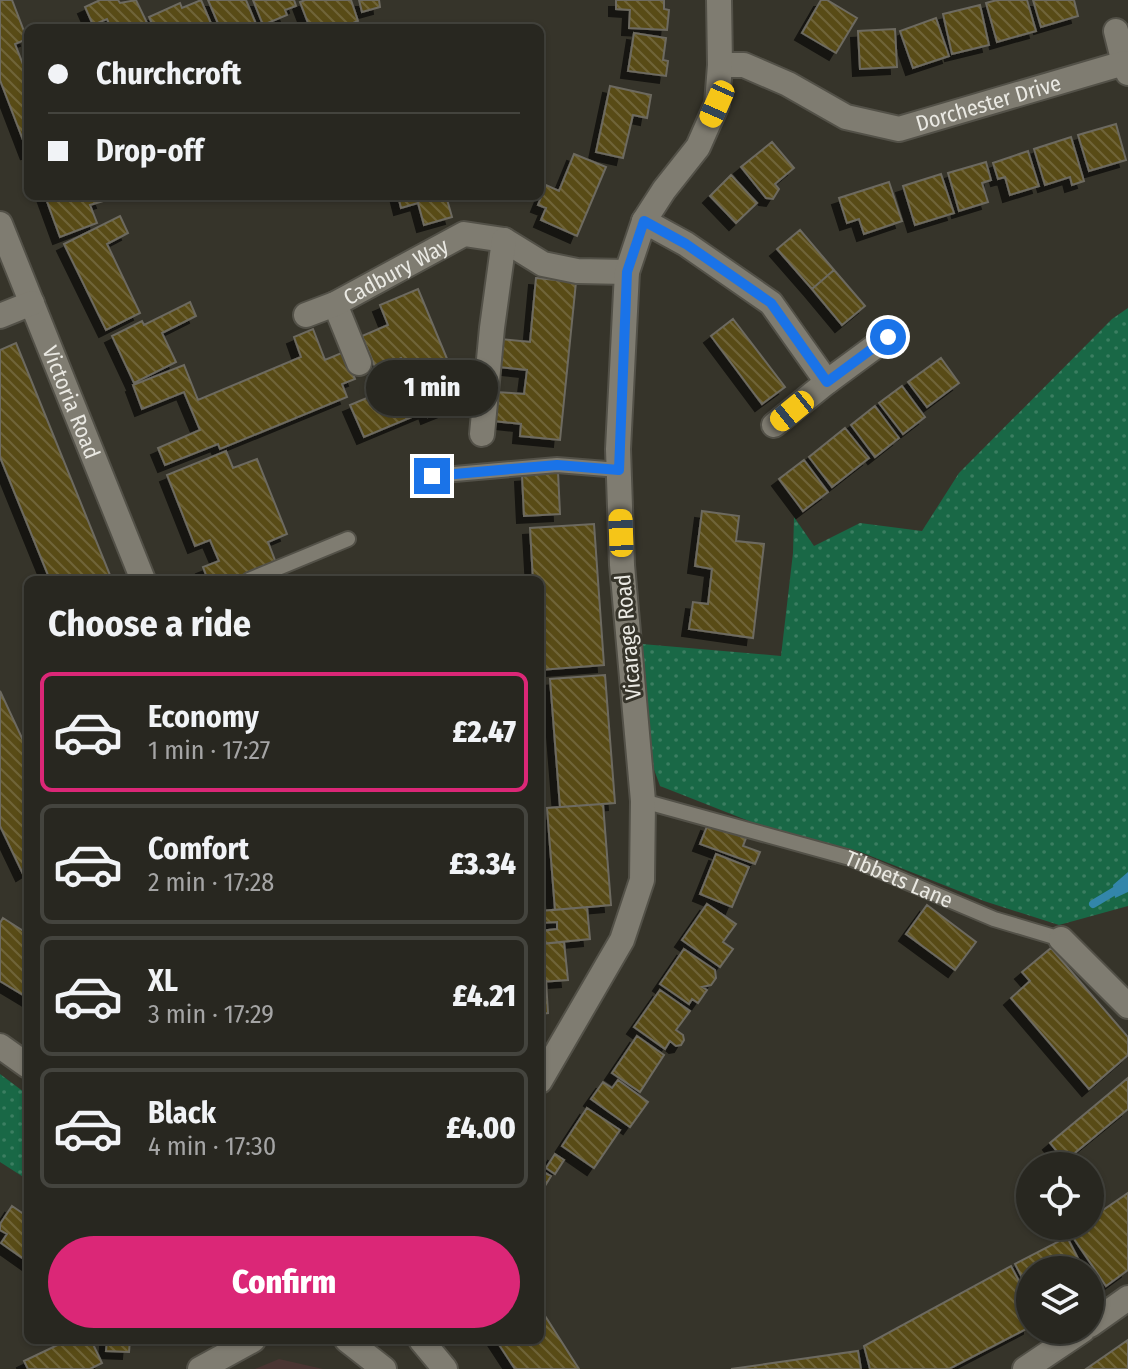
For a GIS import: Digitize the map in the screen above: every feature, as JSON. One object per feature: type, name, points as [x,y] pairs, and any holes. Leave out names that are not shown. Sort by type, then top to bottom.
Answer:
[{"type":"street","name":"Vicarage Road","points":[[544,1074],[622,940],[642,880],[643,801],[622,565],[619,470],[627,272],[644,221],[698,147],[717,104],[719,0]]},
{"type":"street","name":"Dorchester Drive","points":[[720,65],[744,65],[788,84],[846,117],[899,129],[1126,68],[1116,31]]},
{"type":"street","points":[[644,221],[686,244],[771,303],[827,382]]},
{"type":"street","name":"Victoria Road","points":[[0,224],[141,576]]},
{"type":"street","name":"Cadbury Way","points":[[306,315],[335,304],[464,234],[504,240],[543,264],[577,271],[627,272]]},
{"type":"street","points":[[482,434],[504,240]]},
{"type":"street","points":[[0,316],[32,303]]},
{"type":"street","name":"Cadbury Way","points":[[335,304],[359,363]]},
{"type":"street","points":[[774,425],[888,337]]},
{"type":"street","name":"Tibbets Lane","points":[[1061,939],[1128,1006]]},
{"type":"street","points":[[2,1051],[24,1064]]},
{"type":"street","points":[[1104,1315],[1128,1298]]},
{"type":"street","points":[[200,1369],[246,1344]]},
{"type":"street","points":[[352,1344],[384,1369]]},
{"type":"street","points":[[424,1344],[445,1369]]},
{"type":"street","points":[[1025,1369],[1062,1344]]},
{"type":"lane","points":[[432,476],[557,465],[619,470]]},
{"type":"lane","points":[[259,576],[348,539]]},
{"type":"lane","name":"Tibbets Lane","points":[[643,801],[850,858],[994,919],[1061,939]]},
{"type":"shaded area","points":[[279,1359],[323,1369],[255,1369]]},
{"type":"green space","points":[[1128,308],[1128,906],[1059,925],[984,901],[858,851],[769,829],[660,786],[652,764],[642,644],[781,656],[794,517],[814,546],[860,523],[922,531],[959,473],[1112,319]]},
{"type":"green space","points":[[0,1074],[24,1092],[24,1177],[0,1162]]},
{"type":"water","points":[[1128,872],[1128,892],[1115,898],[1113,885]]},
{"type":"building","points":[[0,0],[12,0],[24,31],[24,40],[15,44],[24,67],[24,143],[0,80]]},
{"type":"building","points":[[100,0],[118,0],[120,3],[136,0],[148,24],[109,24],[107,19],[93,24],[85,7]]},
{"type":"building","points":[[201,0],[211,24],[152,24],[149,17],[180,3],[182,8]]},
{"type":"building","points":[[208,0],[246,0],[256,24],[218,24]]},
{"type":"building","points":[[253,0],[294,0],[296,6],[285,10],[287,15],[263,24]]},
{"type":"building","points":[[351,0],[358,21],[350,24],[308,24],[300,2]]},
{"type":"building","points":[[359,0],[379,0],[380,7],[362,12]]},
{"type":"building","points":[[616,0],[664,0],[664,9],[669,10],[667,30],[629,28],[630,10],[616,9]]},
{"type":"building","points":[[821,0],[827,0],[857,18],[836,53],[802,33]]},
{"type":"building","points":[[1027,0],[1036,31],[997,42],[986,3]]},
{"type":"building","points":[[1033,0],[1074,0],[1078,16],[1041,27]]},
{"type":"building","points":[[980,5],[989,45],[952,54],[943,14]]},
{"type":"building","points":[[936,18],[949,56],[913,68],[900,31]]},
{"type":"building","points":[[895,29],[897,67],[860,69],[858,31]]},
{"type":"building","points":[[634,33],[666,38],[663,60],[668,61],[666,76],[628,71]]},
{"type":"building","points":[[610,86],[651,95],[647,118],[633,115],[623,158],[596,152]]},
{"type":"building","points":[[1116,124],[1126,160],[1089,171],[1078,135]]},
{"type":"building","points":[[1071,137],[1084,181],[1072,185],[1070,177],[1045,185],[1034,149]]},
{"type":"building","points":[[772,142],[794,168],[775,184],[779,189],[773,199],[766,198],[741,167]]},
{"type":"building","points":[[1028,151],[1039,186],[1010,195],[1005,177],[998,179],[993,163]]},
{"type":"building","points":[[574,154],[606,167],[577,236],[541,220],[546,208],[538,205],[540,200],[544,200],[546,185],[559,191]]},
{"type":"building","points":[[986,162],[991,180],[982,183],[988,202],[959,211],[948,173]]},
{"type":"building","points":[[941,174],[954,213],[915,225],[903,186]]},
{"type":"building","points":[[731,175],[757,203],[736,223],[710,196]]},
{"type":"building","points":[[889,182],[902,221],[864,234],[859,219],[847,223],[839,198]]},
{"type":"building","points":[[46,200],[103,200],[90,205],[97,223],[60,237]]},
{"type":"building","points":[[399,200],[447,200],[452,217],[424,225],[418,203],[401,208]]},
{"type":"building","points":[[120,216],[128,233],[107,244],[140,313],[106,330],[64,244]]},
{"type":"building","points":[[800,230],[834,270],[812,289],[777,249]]},
{"type":"building","points":[[834,270],[865,306],[842,325],[812,289]]},
{"type":"building","points":[[536,278],[576,282],[560,440],[520,436],[521,424],[494,421],[497,392],[524,394],[527,370],[499,367],[501,339],[530,342]]},
{"type":"building","points":[[418,289],[465,402],[428,417],[426,411],[364,437],[350,405],[410,380],[401,358],[376,369],[362,336],[388,325],[380,305]]},
{"type":"building","points":[[190,302],[196,316],[162,333],[176,362],[134,383],[112,336],[142,321],[144,325]]},
{"type":"building","points":[[733,319],[785,387],[762,404],[711,336]]},
{"type":"building","points":[[313,329],[325,360],[344,352],[355,379],[342,384],[347,397],[220,449],[218,444],[165,465],[158,448],[200,430],[184,392],[142,409],[133,385],[184,365],[198,400],[301,357],[294,337]]},
{"type":"building","points":[[16,343],[110,576],[48,576],[0,457],[0,350]]},
{"type":"building","points":[[941,358],[959,383],[927,407],[908,382]]},
{"type":"building","points":[[902,386],[925,417],[903,434],[879,403]]},
{"type":"building","points":[[875,406],[899,438],[875,457],[851,425]]},
{"type":"building","points":[[845,428],[869,458],[832,487],[809,457]]},
{"type":"building","points":[[226,451],[233,468],[257,459],[287,534],[268,542],[276,563],[243,576],[206,576],[203,567],[219,561],[210,540],[195,546],[167,475]]},
{"type":"building","points":[[804,460],[828,492],[803,511],[779,479]]},
{"type":"building","points":[[558,472],[560,514],[524,516],[522,475]]},
{"type":"building","points":[[702,511],[739,516],[736,541],[764,544],[753,638],[689,629],[693,602],[708,604],[712,569],[695,566]]},
{"type":"building","points":[[594,524],[604,665],[544,670],[544,576],[533,576],[530,528]]},
{"type":"building","points":[[605,675],[615,803],[560,807],[550,679]]},
{"type":"building","points":[[0,691],[24,742],[23,874],[0,826]]},
{"type":"building","points":[[603,804],[611,905],[555,910],[547,808]]},
{"type":"building","points":[[708,824],[746,838],[743,846],[760,852],[755,864],[700,844]]},
{"type":"building","points":[[716,854],[749,867],[732,907],[700,894]]},
{"type":"building","points":[[707,904],[736,924],[723,942],[733,949],[720,967],[682,940]]},
{"type":"building","points":[[927,905],[976,942],[955,970],[906,934]]},
{"type":"building","points":[[587,907],[590,939],[544,944],[544,931],[557,929],[557,922],[544,923],[544,911]]},
{"type":"building","points":[[3,918],[24,931],[24,996],[0,981],[0,923]]},
{"type":"building","points":[[564,942],[568,980],[544,982],[544,944]]},
{"type":"building","points":[[1051,948],[1128,1037],[1128,1055],[1089,1089],[1011,998],[1030,981],[1022,972]]},
{"type":"building","points":[[684,949],[715,970],[716,978],[711,985],[702,987],[707,990],[698,1003],[692,999],[689,1004],[660,984]]},
{"type":"building","points":[[544,981],[548,1013],[544,1014]]},
{"type":"building","points":[[660,990],[690,1011],[676,1030],[683,1035],[681,1045],[676,1046],[670,1041],[665,1049],[634,1027]]},
{"type":"building","points":[[637,1036],[664,1055],[640,1092],[612,1073]]},
{"type":"building","points":[[1128,1078],[1128,1109],[1076,1152],[1058,1152],[1050,1143]]},
{"type":"building","points":[[618,1080],[648,1102],[630,1127],[591,1099],[603,1082],[612,1088]]},
{"type":"building","points":[[587,1108],[620,1130],[594,1168],[562,1146]]},
{"type":"building","points":[[555,1154],[564,1160],[555,1174],[546,1168]]},
{"type":"building","points":[[544,1172],[551,1176],[544,1187]]},
{"type":"building","points":[[1128,1193],[1128,1270],[1106,1286],[1104,1256],[1086,1256],[1075,1240],[1104,1240],[1104,1209]]},
{"type":"building","points":[[12,1206],[24,1214],[24,1259],[1,1243],[7,1234],[0,1230],[0,1224]]},
{"type":"building","points":[[1061,1240],[1069,1240],[1077,1256],[1030,1256]]},
{"type":"building","points":[[1011,1266],[1016,1275],[1016,1334],[949,1369],[870,1369],[864,1346]]},
{"type":"building","points":[[544,1314],[579,1369],[515,1369],[499,1344],[544,1344]]},
{"type":"building","points":[[1128,1340],[1128,1369],[1086,1369]]},
{"type":"building","points":[[60,1344],[93,1344],[102,1363],[90,1369],[28,1369],[24,1361]]},
{"type":"building","points":[[107,1344],[130,1344],[129,1352],[106,1351]]},
{"type":"building","points":[[858,1351],[861,1369],[731,1369]]},
{"type":"waterway","points":[[1093,904],[1128,883]]},
{"type":"route","points":[[432,476],[557,465],[619,470],[627,272],[644,221],[686,244],[771,303],[827,382],[888,337]]}]
